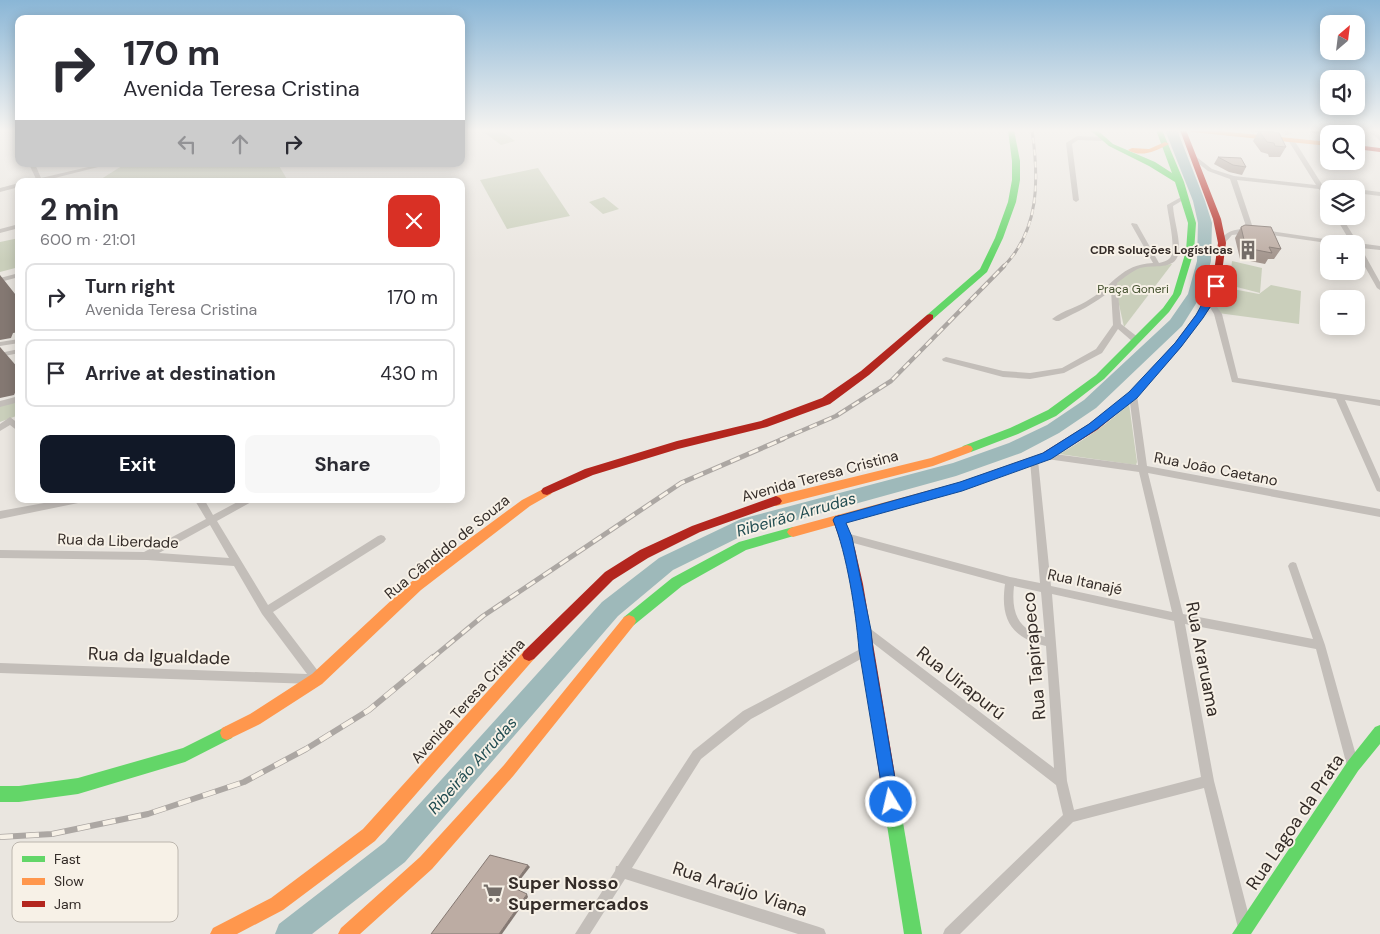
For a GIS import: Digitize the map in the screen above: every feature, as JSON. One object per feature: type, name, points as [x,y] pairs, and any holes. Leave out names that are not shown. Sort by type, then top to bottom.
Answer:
[{"type":"main road","name":"Rua Cândido de Souza","points":[[0,794],[19,794],[78,786],[185,755],[255,719],[317,679],[416,586],[526,503],[557,485],[589,472],[678,445],[763,424],[826,401],[848,386],[984,270],[991,258],[1012,202],[1016,174]]},
{"type":"main road","points":[[1167,174],[1180,182]]},
{"type":"main road","name":"Avenida Teresa Cristina","points":[[219,934],[236,930],[277,904],[369,835],[544,638],[609,576],[644,554],[696,529],[786,498],[934,462],[1014,431],[1052,413],[1100,376],[1166,310],[1177,294],[1192,238],[1192,222],[1177,174]]},
{"type":"main road","points":[[347,934],[426,863],[509,770],[630,620],[677,582],[743,546],[803,528],[962,486],[1047,456],[1093,427],[1133,395],[1178,345],[1210,301],[1216,286],[1222,243],[1211,201],[1199,174]]},
{"type":"main road","points":[[839,520],[846,537],[864,630],[913,934]]},
{"type":"main road","name":"Rua Lagoa da Prata","points":[[1243,931],[1354,766],[1380,732]]},
{"type":"street","points":[[51,178],[69,174]]},
{"type":"street","points":[[1073,174],[1076,200]]},
{"type":"street","points":[[1220,174],[1233,178],[1320,187]]},
{"type":"street","points":[[1312,174],[1320,187]]},
{"type":"street","points":[[1233,178],[1252,231]]},
{"type":"street","points":[[0,190],[15,186]]},
{"type":"street","points":[[1365,192],[1380,194]]},
{"type":"street","points":[[1056,319],[1096,300],[1114,282],[1137,267],[1169,263],[1175,257],[1176,249],[1170,205],[1185,197]]},
{"type":"street","points":[[1134,224],[1158,265]]},
{"type":"street","points":[[0,231],[15,227]]},
{"type":"street","points":[[1222,243],[1226,235],[1232,232],[1252,231],[1320,240]]},
{"type":"street","points":[[1365,246],[1380,248]]},
{"type":"street","points":[[1365,261],[1380,288]]},
{"type":"street","points":[[0,280],[15,276]]},
{"type":"street","points":[[946,359],[1003,374],[1030,376],[1064,370],[1099,351],[1117,325],[1114,282]]},
{"type":"street","points":[[1210,301],[1218,314],[1236,380],[1380,404]]},
{"type":"street","points":[[1117,325],[1136,340]]},
{"type":"street","points":[[0,344],[15,342]]},
{"type":"street","points":[[0,354],[15,352]]},
{"type":"street","name":"Rua Araruama","points":[[1133,395],[1143,469],[1179,618],[1208,781],[1243,931]]},
{"type":"street","points":[[1340,398],[1380,489]]},
{"type":"street","points":[[0,404],[15,400]]},
{"type":"street","points":[[0,422],[10,420]]},
{"type":"street","points":[[0,428],[10,420]]},
{"type":"street","points":[[10,420],[15,424]]},
{"type":"street","name":"Rua João Caetano","points":[[1047,456],[1143,469],[1380,513]]},
{"type":"street","name":"Rua Tapirapeco","points":[[1034,460],[1052,644],[1060,782],[1070,818]]},
{"type":"street","points":[[0,514],[61,503]]},
{"type":"street","points":[[201,503],[266,611],[317,679]]},
{"type":"street","points":[[147,556],[243,503]]},
{"type":"street","name":"Rua Itanajé","points":[[846,537],[1010,581],[1179,618],[1320,645]]},
{"type":"street","points":[[266,611],[381,539]]},
{"type":"street","name":"Rua da Liberdade","points":[[0,554],[147,556],[236,562]]},
{"type":"street","points":[[1293,566],[1320,645],[1354,766]]},
{"type":"street","points":[[1010,581],[1007,611],[1016,627],[1040,641],[1052,644]]},
{"type":"street","name":"Rua Uirapurú","points":[[864,630],[1060,782]]},
{"type":"street","points":[[582,934],[697,754],[747,715],[866,650]]},
{"type":"street","name":"Rua da Igualdade","points":[[0,668],[317,679]]},
{"type":"street","points":[[950,934],[1070,818],[1208,781]]},
{"type":"street","name":"Rua Araújo Viana","points":[[621,872],[819,934]]},
{"type":"green space","points":[[110,174],[284,174],[286,178],[103,178]]},
{"type":"green space","points":[[511,174],[542,174],[570,216],[507,229],[480,180]]},
{"type":"green space","points":[[604,197],[619,209],[603,214],[589,202]]},
{"type":"green space","points":[[15,239],[15,268],[0,272],[0,242]]},
{"type":"green space","points":[[1232,261],[1262,268],[1260,293],[1229,285]]},
{"type":"green space","name":"Praça Goneri","points":[[1172,264],[1124,327],[1114,282],[1137,267]]},
{"type":"green space","points":[[1271,285],[1301,291],[1299,324],[1218,313],[1211,302],[1222,287],[1259,294]]},
{"type":"green space","points":[[15,400],[15,416],[0,422],[0,404]]},
{"type":"green space","points":[[1129,404],[1136,465],[1059,454],[1096,431]]},
{"type":"building","points":[[1245,225],[1271,227],[1281,249],[1269,247],[1272,253],[1246,248],[1241,227]]},
{"type":"building","name":"Super Nosso Supermercados","points":[[490,855],[528,865],[512,887],[527,894],[499,934],[431,934]]},
{"type":"waterway","name":"Ribeirão Arrudas","points":[[289,934],[395,852],[610,609],[666,564],[741,527],[956,469],[1015,448],[1053,429],[1090,404],[1176,323],[1195,294],[1204,261],[1205,223],[1188,174]]},
{"type":"railway","points":[[1003,267],[1024,237],[1034,203],[1036,174]]},
{"type":"railway","points":[[780,440],[836,416],[891,381],[1004,266]]},
{"type":"railway","points":[[431,659],[483,616],[681,483],[783,439]]},
{"type":"railway","points":[[0,837],[52,834],[148,814],[244,782],[306,749],[369,710],[433,657]]},
{"type":"traffic: fast","points":[[930,317],[984,270],[999,238],[1012,202],[1016,174]]},
{"type":"traffic: fast","points":[[1167,174],[1180,182]]},
{"type":"traffic: fast","points":[[967,449],[1014,431],[1052,413],[1100,377],[1166,310],[1177,294],[1190,251],[1192,223],[1175,174]]},
{"type":"traffic: fast","points":[[629,621],[677,582],[743,546],[793,532]]},
{"type":"traffic: fast","points":[[1241,934],[1353,766],[1380,732]]},
{"type":"traffic: fast","points":[[0,794],[19,794],[78,786],[185,755],[227,733]]},
{"type":"traffic: fast","points":[[890,793],[913,934]]},
{"type":"traffic: slow","points":[[776,501],[933,462],[967,449]]},
{"type":"traffic: slow","points":[[793,532],[962,486],[1048,455]]},
{"type":"traffic: slow","points":[[227,733],[255,719],[317,679],[416,586],[526,503],[547,491]]},
{"type":"traffic: slow","points":[[347,934],[426,863],[509,770],[629,621]]},
{"type":"traffic: slow","points":[[219,934],[277,904],[369,835],[529,655]]},
{"type":"traffic: jam","points":[[1048,455],[1093,427],[1133,395],[1178,345],[1210,301],[1216,286],[1222,243],[1217,219],[1200,174]]},
{"type":"traffic: jam","points":[[547,491],[589,472],[677,445],[763,424],[826,401],[865,373],[930,317]]},
{"type":"traffic: jam","points":[[529,655],[609,576],[644,554],[696,529],[776,501]]},
{"type":"traffic: jam","points":[[839,520],[849,549],[857,584],[890,793]]},
{"type":"place","name":"CDR Soluções Logísticas","points":[[1248,250]]},
{"type":"place","name":"Super Nosso Supermercados","points":[[493,893]]},
{"type":"route","points":[[891,802],[864,630],[846,537],[839,520],[962,486],[1047,456],[1093,427],[1133,395],[1178,345],[1210,301],[1216,286]]}]
